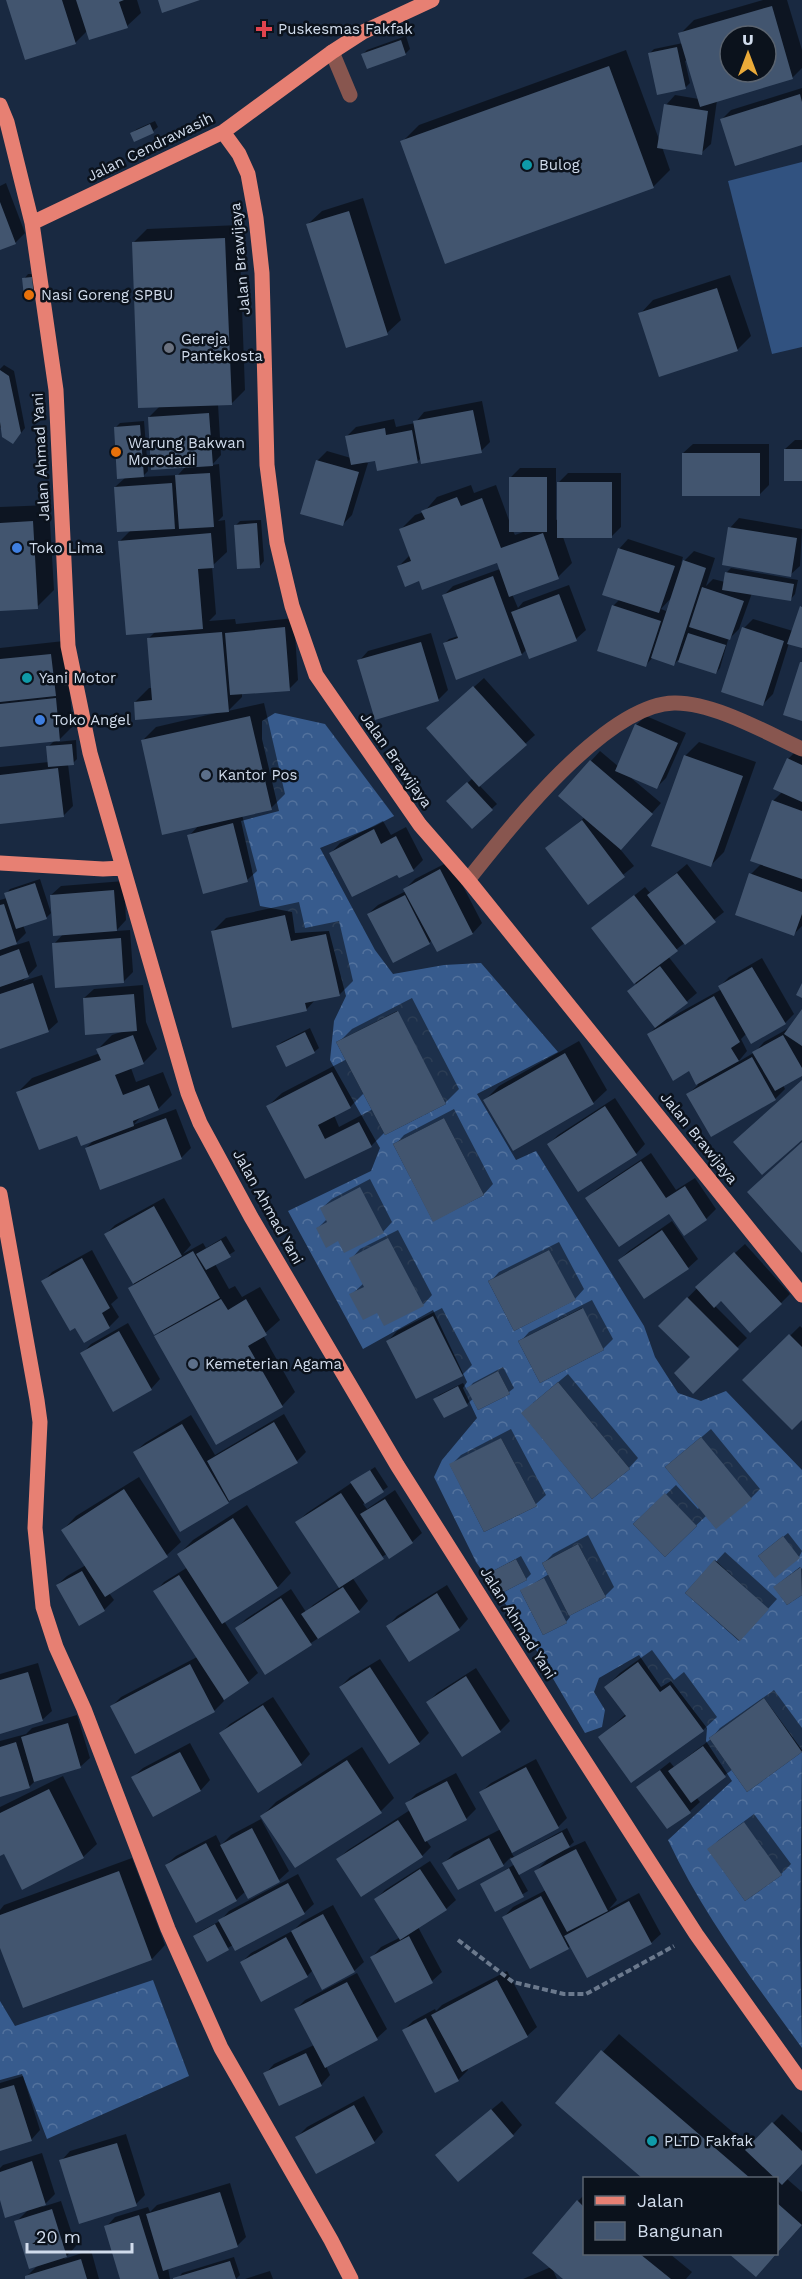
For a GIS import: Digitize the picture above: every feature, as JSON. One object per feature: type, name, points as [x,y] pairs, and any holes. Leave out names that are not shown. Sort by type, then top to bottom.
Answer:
[{"type":"main road","name":"Jalan Cendrawasih","points":[[32,223],[223,132],[363,32],[432,0]]},
{"type":"main road","name":"Jalan Ahmad Yani","points":[[0,105],[32,223],[56,390],[68,646],[90,753],[188,1093],[200,1123],[251,1217],[397,1466],[696,1934],[802,2083]]},
{"type":"main road","name":"Jalan Brawijaya","points":[[223,132],[243,164],[252,190],[262,273],[267,465],[277,543],[292,606],[316,675],[420,825],[468,880],[802,1295]]},
{"type":"main road","points":[[0,863],[103,869],[123,868]]},
{"type":"main road","points":[[0,1194],[38,1401],[40,1422],[35,1528],[43,1606],[56,1647],[84,1709],[168,1929],[221,2048],[351,2279]]},
{"type":"street","points":[[332,52],[350,95]]},
{"type":"street","points":[[468,880],[514,822],[552,782],[627,717],[645,708],[674,703],[708,709],[727,715],[802,749]]},
{"type":"path","points":[[458,1940],[513,1982],[564,1994],[586,1994],[696,1934]]},
{"type":"shaded area","points":[[802,162],[802,347],[772,354],[728,181]]},
{"type":"green space","points":[[275,713],[325,724],[394,816],[320,848],[375,950],[393,974],[444,965],[481,963],[558,1052],[477,1094],[516,1160],[536,1151],[644,1326],[655,1357],[678,1393],[701,1401],[726,1391],[802,1470],[802,1569],[800,1567],[774,1587],[787,1605],[802,1595],[802,1750],[764,1698],[709,1738],[747,1792],[802,1752],[800,1943],[802,2048],[713,1921],[668,1840],[732,1781],[706,1741],[707,1728],[671,1681],[661,1687],[639,1655],[599,1678],[594,1692],[605,1710],[602,1727],[585,1733],[528,1636],[476,1562],[434,1477],[442,1460],[477,1418],[463,1388],[467,1382],[433,1310],[363,1349],[288,1211],[371,1171],[380,1148],[330,1060],[334,1021],[346,996],[329,931],[295,933],[292,912],[260,906],[241,821],[279,811],[262,739],[262,721]],"holes":[[[397,1011],[446,1104],[385,1135],[336,1042]],[[444,1118],[484,1195],[433,1221],[393,1144]],[[549,1250],[575,1300],[514,1331],[488,1281]],[[582,1308],[604,1350],[540,1383],[518,1341]],[[498,1371],[510,1394],[478,1410],[467,1388]],[[558,1382],[630,1469],[592,1499],[522,1413]],[[701,1437],[716,1528],[665,1467]],[[501,1438],[537,1506],[484,1532],[450,1465]],[[665,1494],[697,1526],[665,1557],[633,1524]],[[783,1536],[775,1577],[758,1556]],[[578,1544],[606,1597],[569,1616],[542,1563]],[[516,1559],[527,1580],[500,1594],[489,1573]],[[715,1560],[768,1609],[739,1641],[685,1593]],[[520,1590],[567,1623],[543,1635]],[[744,1823],[782,1875],[745,1901],[708,1849]]]},
{"type":"green space","points":[[153,1980],[189,2076],[47,2139],[22,2074],[0,2080],[0,2001],[15,2026]]},
{"type":"building","points":[[6,0],[62,0],[76,44],[25,60]]},
{"type":"building","points":[[76,0],[124,0],[119,2],[128,28],[89,40]]},
{"type":"building","points":[[158,0],[200,0],[162,13]]},
{"type":"building","points":[[772,6],[777,24],[718,24],[718,84],[776,84],[700,107],[678,33]]},
{"type":"building","points":[[778,27],[793,79],[778,84]]},
{"type":"building","points":[[401,40],[406,55],[367,69],[361,54]]},
{"type":"building","points":[[677,47],[686,89],[657,95],[648,53]]},
{"type":"building","name":"Bulog","points":[[609,66],[654,188],[445,264],[400,141]]},
{"type":"building","points":[[800,94],[802,145],[735,166],[720,119]]},
{"type":"building","points":[[664,104],[708,111],[702,155],[657,148]]},
{"type":"building","points":[[150,124],[154,133],[134,142],[130,133]]},
{"type":"building","points":[[0,202],[16,244],[0,250]]},
{"type":"building","points":[[349,211],[388,335],[346,348],[306,224]]},
{"type":"building","points":[[225,238],[232,405],[138,408],[132,242]]},
{"type":"building","points":[[32,277],[34,296],[24,297],[22,278]]},
{"type":"building","points":[[717,288],[738,351],[659,377],[638,313]]},
{"type":"building","points":[[0,370],[9,376],[21,433],[13,444],[2,437]]},
{"type":"building","points":[[473,410],[482,453],[421,464],[413,421]]},
{"type":"building","points":[[209,413],[213,466],[151,470],[148,417]]},
{"type":"building","points":[[140,425],[144,477],[117,479],[114,427]]},
{"type":"building","points":[[385,428],[386,435],[412,430],[418,463],[377,471],[375,461],[351,465],[345,436]]},
{"type":"building","points":[[784,449],[802,449],[802,481],[784,481]]},
{"type":"building","points":[[682,453],[760,453],[760,496],[682,496]]},
{"type":"building","points":[[316,460],[359,472],[343,526],[300,514]]},
{"type":"building","points":[[210,473],[214,527],[179,529],[175,475]]},
{"type":"building","points":[[509,477],[547,477],[547,532],[509,532]]},
{"type":"building","points":[[557,482],[612,482],[612,538],[557,538]]},
{"type":"building","points":[[172,483],[175,529],[117,532],[114,487]]},
{"type":"building","points":[[457,497],[461,506],[482,498],[501,548],[543,533],[559,579],[509,597],[497,563],[422,590],[419,581],[405,587],[397,566],[411,561],[399,529],[425,519],[421,511]]},
{"type":"building","name":"Toko Lima","points":[[33,521],[38,609],[0,611],[0,523]]},
{"type":"building","points":[[257,523],[260,568],[237,569],[234,525]]},
{"type":"building","points":[[728,527],[797,538],[791,577],[722,565]]},
{"type":"building","points":[[211,533],[214,568],[198,569],[203,629],[126,635],[118,541]]},
{"type":"building","points":[[618,548],[675,566],[659,613],[602,595]]},
{"type":"building","points":[[683,560],[706,568],[674,666],[651,658]]},
{"type":"building","points":[[725,572],[794,584],[791,601],[722,590]]},
{"type":"building","points":[[493,576],[522,655],[456,680],[443,643],[458,638],[442,595]]},
{"type":"building","points":[[702,587],[744,601],[730,640],[689,627]]},
{"type":"building","points":[[559,594],[577,641],[529,659],[511,612]]},
{"type":"building","points":[[612,605],[661,621],[646,667],[597,651]]},
{"type":"building","points":[[800,606],[802,607],[802,648],[787,644]]},
{"type":"building","points":[[285,627],[290,691],[230,695],[225,633]]},
{"type":"building","points":[[742,627],[784,641],[763,706],[721,692]]},
{"type":"building","points":[[222,632],[229,712],[135,720],[134,702],[152,700],[147,638]]},
{"type":"building","points":[[688,633],[726,645],[716,674],[678,662]]},
{"type":"building","points":[[421,642],[439,701],[375,720],[357,660]]},
{"type":"building","name":"Yani Motor","points":[[51,654],[56,696],[0,702],[0,659]]},
{"type":"building","points":[[800,662],[802,662],[802,721],[783,715]]},
{"type":"building","points":[[473,686],[527,745],[479,787],[426,728]]},
{"type":"building","points":[[56,698],[60,741],[0,747],[0,704]]},
{"type":"building","name":"Kantor Pos","points":[[250,716],[272,810],[162,835],[141,740]]},
{"type":"building","points":[[635,724],[678,743],[657,789],[615,771]]},
{"type":"building","points":[[72,744],[74,765],[48,767],[46,746]]},
{"type":"building","points":[[684,755],[743,776],[711,867],[651,846]]},
{"type":"building","points":[[787,758],[802,765],[802,802],[773,789]]},
{"type":"building","points":[[590,760],[653,814],[621,850],[558,796]]},
{"type":"building","points":[[58,768],[64,817],[0,824],[0,775]]},
{"type":"building","points":[[467,782],[493,810],[472,829],[446,801]]},
{"type":"building","points":[[772,800],[802,811],[802,879],[750,861]]},
{"type":"building","points":[[582,820],[625,877],[588,905],[545,848]]},
{"type":"building","points":[[233,823],[248,882],[203,894],[187,835]]},
{"type":"building","points":[[374,829],[381,844],[396,836],[414,871],[399,878],[397,875],[352,897],[329,853]]},
{"type":"building","points":[[440,869],[473,934],[437,952],[403,889]]},
{"type":"building","points":[[677,873],[716,922],[685,945],[647,895]]},
{"type":"building","points":[[749,873],[802,892],[802,914],[794,936],[735,915]]},
{"type":"building","points":[[35,883],[47,919],[16,929],[4,893]]},
{"type":"building","points":[[114,890],[117,931],[53,936],[50,895]]},
{"type":"building","points":[[405,895],[430,944],[393,963],[367,914]]},
{"type":"building","points":[[634,895],[678,951],[634,984],[591,928]]},
{"type":"building","points":[[4,904],[17,944],[0,950],[0,905]]},
{"type":"building","points":[[285,915],[291,941],[326,934],[340,996],[305,1003],[307,1011],[232,1028],[211,931]]},
{"type":"building","points":[[121,938],[124,983],[55,988],[52,943]]},
{"type":"building","points":[[19,949],[29,977],[0,987],[0,956]]},
{"type":"building","points":[[660,966],[688,1003],[655,1028],[627,991]]},
{"type":"building","points":[[752,967],[786,1024],[751,1044],[718,986]]},
{"type":"building","points":[[33,983],[49,1032],[0,1049],[0,994]]},
{"type":"building","points":[[802,983],[802,998],[796,995]]},
{"type":"building","points":[[134,994],[137,1031],[85,1035],[83,998]]},
{"type":"building","points":[[714,996],[740,1042],[731,1048],[739,1061],[696,1085],[689,1071],[673,1081],[647,1034]]},
{"type":"building","points":[[802,1009],[802,1046],[784,1034]]},
{"type":"building","points":[[398,1011],[446,1104],[385,1135],[336,1042]]},
{"type":"building","points":[[305,1032],[315,1053],[286,1067],[276,1046]]},
{"type":"building","points":[[133,1035],[144,1064],[115,1075],[123,1095],[149,1085],[159,1110],[133,1121],[134,1126],[81,1146],[77,1136],[39,1150],[16,1092],[101,1060],[96,1049]]},
{"type":"building","points":[[783,1035],[802,1068],[802,1076],[775,1091],[752,1052]]},
{"type":"building","points":[[565,1053],[594,1104],[513,1151],[483,1100]]},
{"type":"building","points":[[752,1057],[776,1100],[711,1137],[686,1094]]},
{"type":"building","points":[[332,1072],[351,1108],[318,1125],[325,1139],[359,1122],[372,1147],[305,1179],[266,1106]]},
{"type":"building","points":[[802,1080],[802,1140],[762,1175],[733,1142]]},
{"type":"building","points":[[605,1106],[637,1155],[578,1192],[547,1144]]},
{"type":"building","points":[[166,1118],[182,1159],[100,1190],[85,1148]]},
{"type":"building","points":[[444,1118],[484,1195],[433,1222],[393,1144]]},
{"type":"building","points":[[802,1142],[802,1253],[747,1192]]},
{"type":"building","points":[[641,1161],[666,1198],[685,1186],[707,1220],[684,1236],[669,1214],[619,1247],[585,1198]]},
{"type":"building","points":[[360,1187],[384,1233],[344,1253],[338,1241],[326,1248],[316,1228],[327,1222],[320,1208]]},
{"type":"building","points":[[154,1206],[182,1256],[133,1284],[104,1234]]},
{"type":"building","points":[[662,1230],[689,1269],[644,1299],[618,1260]]},
{"type":"building","points":[[388,1238],[424,1306],[384,1326],[377,1313],[363,1320],[349,1294],[364,1287],[349,1258]]},
{"type":"building","points":[[221,1240],[231,1257],[206,1270],[196,1254]]},
{"type":"building","points":[[549,1250],[576,1300],[514,1331],[488,1281]]},
{"type":"building","points":[[193,1251],[220,1298],[154,1335],[128,1288]]},
{"type":"building","points":[[734,1252],[782,1304],[750,1333],[721,1301],[714,1308],[695,1287]]},
{"type":"building","points":[[82,1258],[110,1308],[102,1313],[110,1328],[84,1343],[75,1328],[70,1331],[41,1281]]},
{"type":"building","points":[[687,1297],[739,1349],[693,1394],[674,1373],[690,1357],[658,1326]]},
{"type":"building","points":[[221,1299],[228,1310],[246,1299],[267,1335],[248,1346],[283,1407],[216,1445],[154,1336]]},
{"type":"building","points":[[583,1308],[604,1350],[540,1383],[518,1341]]},
{"type":"building","points":[[433,1316],[463,1376],[416,1399],[386,1341]]},
{"type":"building","points":[[119,1331],[152,1390],[113,1412],[80,1353]]},
{"type":"building","points":[[789,1334],[802,1347],[802,1420],[792,1430],[742,1380]]},
{"type":"building","points":[[498,1371],[510,1394],[478,1410],[466,1388]]},
{"type":"building","points":[[558,1382],[630,1469],[592,1499],[521,1413]]},
{"type":"building","points":[[458,1386],[468,1406],[444,1418],[433,1399]]},
{"type":"building","points":[[274,1422],[298,1463],[229,1501],[207,1461]]},
{"type":"building","points":[[182,1424],[229,1503],[180,1532],[133,1452]]},
{"type":"building","points":[[701,1437],[752,1499],[716,1529],[665,1467]]},
{"type":"building","points":[[501,1438],[537,1506],[484,1532],[449,1464]]},
{"type":"building","points":[[370,1470],[384,1492],[365,1504],[350,1482]]},
{"type":"building","points":[[124,1489],[168,1557],[105,1597],[61,1530]]},
{"type":"building","points":[[341,1493],[384,1559],[339,1588],[295,1522]]},
{"type":"building","points":[[665,1493],[697,1526],[665,1557],[633,1524]]},
{"type":"building","points":[[385,1499],[413,1543],[389,1559],[360,1514]]},
{"type":"building","points":[[233,1518],[278,1588],[222,1624],[177,1554]]},
{"type":"building","points":[[783,1536],[800,1558],[775,1578],[758,1556]]},
{"type":"building","points":[[578,1544],[606,1597],[569,1616],[542,1563]]},
{"type":"building","points":[[516,1559],[527,1580],[500,1594],[489,1573]]},
{"type":"building","points":[[714,1560],[769,1609],[740,1641],[685,1593]]},
{"type":"building","points":[[801,1567],[802,1595],[787,1605],[773,1587]]},
{"type":"building","points":[[82,1571],[105,1611],[79,1626],[56,1585]]},
{"type":"building","points":[[179,1575],[249,1683],[224,1700],[153,1591]]},
{"type":"building","points":[[544,1578],[567,1623],[543,1635],[520,1590]]},
{"type":"building","points":[[343,1587],[360,1612],[318,1639],[301,1614]]},
{"type":"building","points":[[437,1593],[460,1630],[409,1662],[386,1626]]},
{"type":"building","points":[[281,1598],[312,1645],[265,1675],[235,1628]]},
{"type":"building","points":[[638,1662],[660,1692],[670,1685],[704,1731],[631,1783],[598,1737],[626,1716],[604,1687]]},
{"type":"building","points":[[190,1664],[215,1712],[135,1754],[110,1706]]},
{"type":"building","points":[[370,1667],[420,1744],[389,1764],[339,1687]]},
{"type":"building","points":[[28,1672],[43,1721],[0,1734],[0,1680]]},
{"type":"building","points":[[466,1676],[501,1732],[462,1757],[426,1702]]},
{"type":"building","points":[[764,1698],[802,1752],[747,1792],[709,1738]]},
{"type":"building","points":[[263,1705],[302,1765],[258,1793],[219,1733]]},
{"type":"building","points":[[68,1723],[81,1768],[34,1782],[21,1737]]},
{"type":"building","points":[[16,1742],[30,1788],[0,1797],[0,1747]]},
{"type":"building","points":[[703,1746],[726,1777],[691,1803],[668,1771]]},
{"type":"building","points":[[180,1752],[201,1791],[153,1817],[131,1777]]},
{"type":"building","points":[[347,1760],[382,1813],[295,1868],[260,1816]]},
{"type":"building","points":[[526,1767],[559,1828],[512,1853],[479,1792]]},
{"type":"building","points":[[660,1770],[691,1813],[667,1829],[636,1787]]},
{"type":"building","points":[[447,1781],[467,1820],[425,1842],[405,1803]]},
{"type":"building","points":[[49,1789],[84,1858],[22,1890],[4,1854],[0,1856],[0,1813]]},
{"type":"building","points":[[398,1820],[423,1857],[361,1897],[336,1859]]},
{"type":"building","points":[[744,1822],[782,1875],[745,1901],[707,1849]]},
{"type":"building","points":[[252,1828],[280,1882],[248,1899],[220,1845]]},
{"type":"building","points":[[562,1832],[570,1847],[519,1875],[510,1859]]},
{"type":"building","points":[[489,1838],[504,1866],[458,1890],[442,1863]]},
{"type":"building","points":[[206,1843],[237,1901],[196,1923],[165,1865]]},
{"type":"building","points":[[576,1849],[608,1911],[567,1932],[534,1871]]},
{"type":"building","points":[[509,1868],[524,1897],[495,1912],[480,1884]]},
{"type":"building","points":[[420,1869],[447,1910],[400,1940],[374,1899]]},
{"type":"building","points":[[119,1871],[152,1960],[23,2008],[0,1948],[0,1915]]},
{"type":"building","points":[[288,1883],[305,1914],[235,1951],[218,1920]]},
{"type":"building","points":[[541,1896],[569,1949],[530,1969],[502,1917]]},
{"type":"building","points":[[629,1901],[652,1944],[587,1978],[564,1936]]},
{"type":"building","points":[[323,1914],[355,1972],[322,1990],[291,1931]]},
{"type":"building","points":[[215,1924],[229,1950],[207,1962],[193,1936]]},
{"type":"building","points":[[409,1936],[433,1983],[395,2003],[370,1957]]},
{"type":"building","points":[[286,1937],[308,1977],[261,2002],[240,1962]]},
{"type":"building","points":[[497,1980],[528,2037],[462,2072],[431,2015]]},
{"type":"building","points":[[347,1982],[378,2040],[325,2068],[294,2009]]},
{"type":"building","points":[[426,2018],[459,2081],[435,2093],[402,2030]]},
{"type":"building","name":"PLTD Fakfak","points":[[601,2050],[749,2177],[641,2177],[555,2103]]},
{"type":"building","points":[[306,2053],[322,2086],[279,2106],[263,2073]]},
{"type":"building","points":[[14,2085],[32,2141],[0,2151],[0,2089]]},
{"type":"building","points":[[354,2105],[375,2143],[316,2174],[295,2137]]},
{"type":"building","points":[[491,2109],[514,2136],[458,2182],[435,2155]]},
{"type":"building","points":[[772,2122],[802,2151],[802,2164],[782,2185],[778,2181],[778,2177],[774,2177],[745,2150]]},
{"type":"building","points":[[117,2143],[137,2206],[79,2224],[59,2160]]},
{"type":"building","points":[[32,2161],[46,2205],[5,2218],[0,2200],[0,2172]]},
{"type":"building","points":[[220,2192],[238,2247],[163,2271],[146,2214]]},
{"type":"building","points":[[577,2200],[583,2206],[583,2255],[641,2255],[671,2279],[563,2279],[532,2253]]},
{"type":"building","points":[[778,2204],[802,2225],[778,2252]]},
{"type":"building","points":[[52,2209],[67,2257],[29,2269],[14,2221]]},
{"type":"building","points":[[139,2215],[159,2279],[120,2279],[104,2226]]},
{"type":"building","points":[[730,2255],[775,2255],[756,2277]]},
{"type":"building","points":[[81,2259],[87,2279],[25,2279],[25,2276]]},
{"type":"building","points":[[230,2261],[236,2279],[173,2279],[173,2278]]},
{"type":"place","name":"Puskesmas Fakfak","points":[[264,29]]},
{"type":"place","name":"Bulog","points":[[527,165]]},
{"type":"place","name":"Nasi Goreng SPBU","points":[[29,295]]},
{"type":"place","name":"Gereja Pantekosta","points":[[169,348]]},
{"type":"place","name":"Warung Bakwan Morodadi","points":[[116,452]]},
{"type":"place","name":"Toko Lima","points":[[17,548]]},
{"type":"place","name":"Yani Motor","points":[[27,678]]},
{"type":"place","name":"Toko Angel","points":[[40,720]]},
{"type":"place","name":"Kantor Pos","points":[[206,775]]},
{"type":"place","name":"Kemeterian Agama","points":[[193,1364]]},
{"type":"place","name":"PLTD Fakfak","points":[[652,2141]]}]
